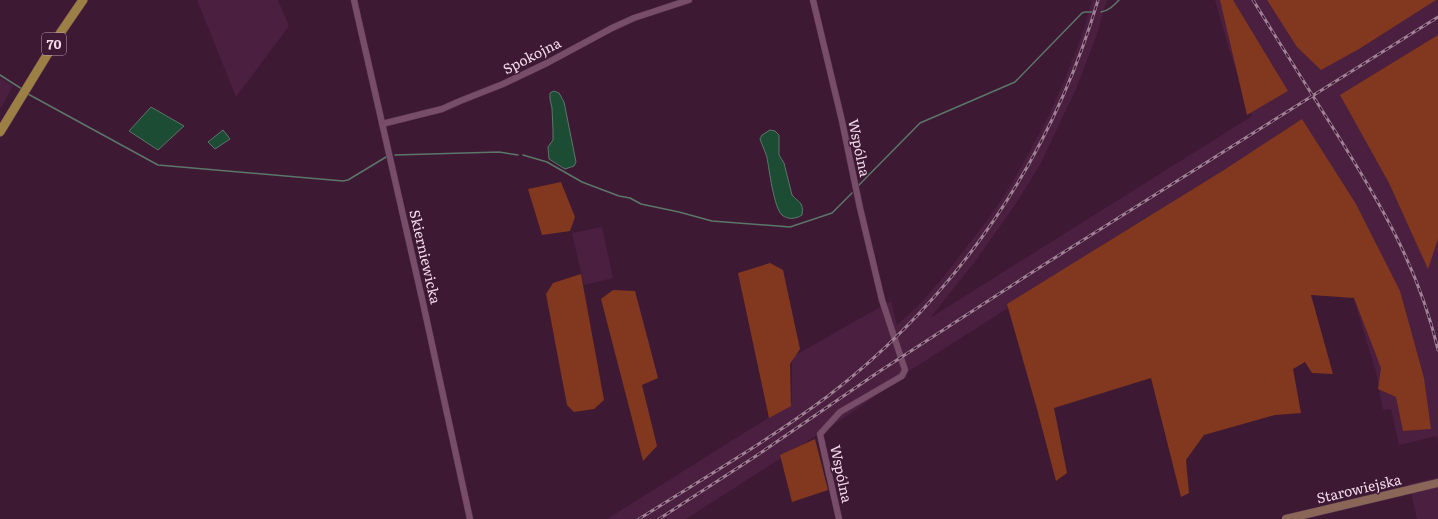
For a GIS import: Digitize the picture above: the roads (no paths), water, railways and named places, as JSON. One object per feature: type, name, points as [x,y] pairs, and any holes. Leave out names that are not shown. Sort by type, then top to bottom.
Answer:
[{"type":"main road","name":"70","points":[[0,132],[61,32],[83,0]]},
{"type":"street","name":"Skierniewicka","points":[[354,0],[470,519]]},
{"type":"street","name":"Spokojna","points":[[382,124],[442,109],[460,102],[522,75],[634,18],[689,0]]},
{"type":"street","name":"Wspólna","points":[[813,0],[882,300],[905,367],[905,371],[902,376],[840,412],[820,434],[839,519]]},
{"type":"street","name":"Starowiejska","points":[[1286,519],[1438,483]]},
{"type":"waterway","points":[[1101,12],[1109,9],[1119,0]]},
{"type":"waterway","points":[[859,185],[920,123],[1015,82],[1082,13],[1092,12]]},
{"type":"waterway","points":[[0,75],[22,89]]},
{"type":"waterway","points":[[28,94],[158,165],[343,181],[348,180],[386,157]]},
{"type":"waterway","points":[[395,155],[499,152],[518,155]]},
{"type":"waterway","points":[[523,155],[547,162],[582,182],[619,196],[630,198],[641,204],[712,221],[790,227],[832,213],[852,193]]},
{"type":"railway","points":[[639,519],[805,413],[875,357],[919,314],[958,268],[994,219],[1027,168],[1055,114],[1079,58],[1098,0]]},
{"type":"railway","points":[[1253,0],[1382,209],[1409,263],[1430,320],[1438,350]]},
{"type":"railway","points":[[659,519],[753,458],[880,371],[1045,264],[1438,17]]}]
